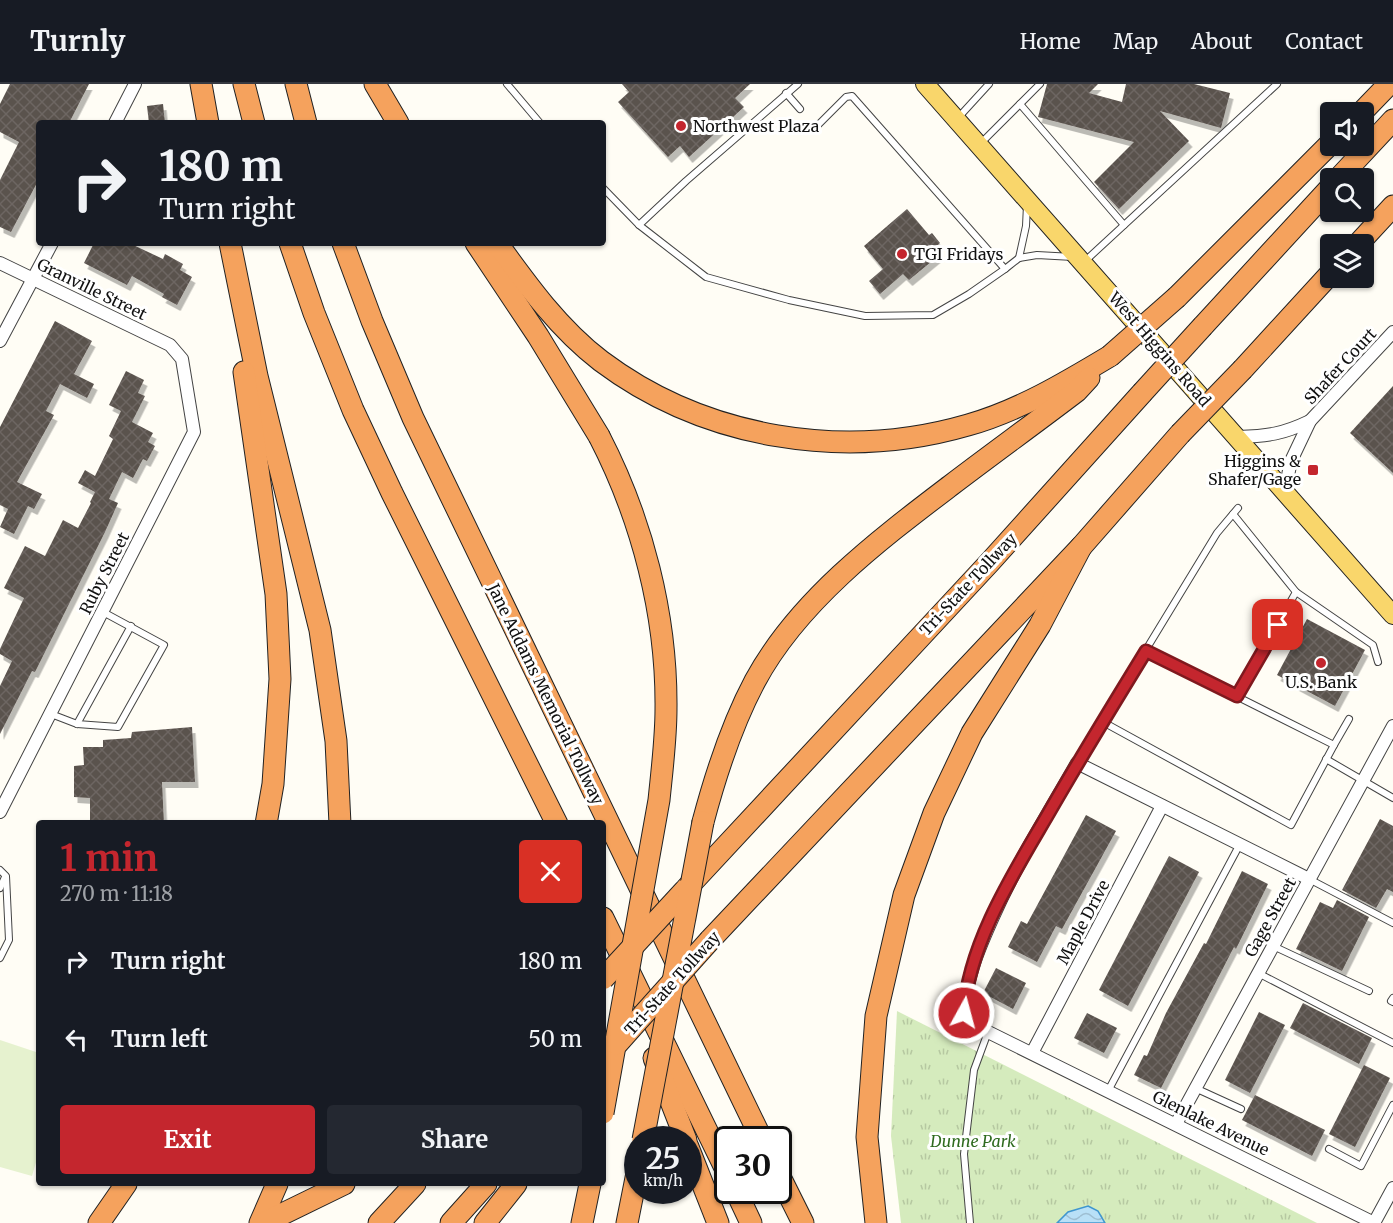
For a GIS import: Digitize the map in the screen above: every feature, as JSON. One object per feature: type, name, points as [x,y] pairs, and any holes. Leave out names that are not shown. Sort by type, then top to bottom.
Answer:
[{"type":"highway","points":[[201,84],[207,120]]},
{"type":"highway","points":[[244,84],[253,120]]},
{"type":"highway","points":[[296,84],[305,120]]},
{"type":"highway","points":[[375,84],[397,119]]},
{"type":"highway","points":[[1372,102],[1389,84]]},
{"type":"highway","points":[[1348,168],[1393,120]]},
{"type":"highway","points":[[646,1126],[704,822],[717,770],[731,732],[755,680],[783,639],[809,607],[841,574],[902,522],[1077,391],[1110,356],[1177,297],[1320,154]]},
{"type":"highway","name":"Tri-State Tollway","points":[[606,976],[990,562],[1320,199]]},
{"type":"highway","points":[[1367,234],[1393,206]]},
{"type":"highway","points":[[231,246],[245,324],[320,630],[336,741],[340,820]]},
{"type":"highway","points":[[291,246],[314,313],[336,367],[392,493],[555,820]]},
{"type":"highway","name":"Jane Addams Memorial Tollway","points":[[344,246],[372,321],[413,418],[755,1126]]},
{"type":"highway","points":[[478,246],[538,336],[599,436],[625,492],[642,540],[657,604],[664,660],[666,709],[659,800],[606,1096]]},
{"type":"highway","points":[[499,246],[536,298],[601,361],[643,388],[690,411],[728,424],[777,436],[822,442],[873,442],[958,428],[1024,403],[1110,356]]},
{"type":"highway","name":"Tri-State Tollway","points":[[610,1052],[710,940],[1081,547],[1179,434],[1243,369],[1320,285]]},
{"type":"highway","points":[[245,324],[244,376],[276,594],[280,679],[273,784],[267,820]]},
{"type":"highway","points":[[876,1223],[867,1137],[876,1016],[904,895],[934,813],[972,733],[1040,625],[1081,547]]},
{"type":"highway","points":[[606,924],[714,1145]]},
{"type":"highway","points":[[641,996],[649,1046],[680,1126]]},
{"type":"highway","points":[[702,1183],[718,1223]]},
{"type":"highway","points":[[99,1223],[125,1186]]},
{"type":"highway","points":[[262,1223],[276,1186]]},
{"type":"highway","points":[[262,1223],[340,1186]]},
{"type":"highway","points":[[379,1223],[413,1186]]},
{"type":"highway","points":[[450,1223],[484,1186]]},
{"type":"highway","points":[[485,1223],[514,1186]]},
{"type":"highway","points":[[582,1223],[590,1186]]},
{"type":"highway","points":[[792,1201],[803,1223]]},
{"type":"highway","points":[[627,1223],[631,1204]]},
{"type":"highway","points":[[742,1204],[752,1223]]},
{"type":"main road","name":"West Higgins Road","points":[[925,84],[1393,615]]},
{"type":"street","points":[[117,120],[135,84]]},
{"type":"street","points":[[0,341],[50,246]]},
{"type":"street","name":"Granville Street","points":[[0,263],[170,345]]},
{"type":"street","name":"Shafer Court","points":[[1285,490],[1291,461],[1310,421],[1393,332]]},
{"type":"street","name":"Ruby Street","points":[[0,812],[3,797],[51,714],[194,432],[182,359],[170,345]]},
{"type":"street","name":"Shafer Court","points":[[1238,437],[1270,436],[1310,421]]},
{"type":"street","name":"Gage Street","points":[[1176,1124],[1393,726]]},
{"type":"street","points":[[1077,763],[1309,879]]},
{"type":"street","name":"Glenlake Avenue","points":[[1077,763],[1010,878],[976,955],[966,992],[964,1013],[980,1028],[1374,1223]]},
{"type":"street","name":"Maple Drive","points":[[1032,1053],[1162,806]]},
{"type":"street","points":[[1374,1223],[1393,1188]]},
{"type":"lane","points":[[507,84],[537,120]]},
{"type":"lane","points":[[639,225],[798,84]]},
{"type":"lane","points":[[957,120],[989,84]]},
{"type":"lane","points":[[979,145],[1040,84]]},
{"type":"lane","points":[[606,191],[639,225],[706,277],[789,300],[865,316],[933,315],[969,294],[1019,258],[1037,255],[1081,260],[1124,225],[1277,84]]},
{"type":"lane","points":[[786,93],[800,109]]},
{"type":"lane","points":[[817,126],[846,97],[852,96],[1005,269]]},
{"type":"lane","points":[[1020,104],[1124,225]]},
{"type":"lane","points":[[1019,258],[1026,226],[1027,199]]},
{"type":"lane","points":[[1077,763],[1217,533],[1238,508]]},
{"type":"lane","points":[[1233,514],[1296,592],[1373,645],[1378,662]]},
{"type":"lane","points":[[1237,696],[1296,592]]},
{"type":"lane","points":[[51,714],[78,724],[118,727],[164,645],[103,612]]},
{"type":"lane","points":[[78,724],[131,626]]},
{"type":"lane","points":[[1146,651],[1334,745]]},
{"type":"lane","points":[[1103,722],[1291,825],[1349,719]]},
{"type":"lane","points":[[1326,759],[1393,798]]},
{"type":"lane","points":[[1108,1091],[1240,844]]},
{"type":"lane","points":[[0,870],[6,876],[9,940],[0,958]]},
{"type":"lane","points":[[0,888],[6,876]]},
{"type":"lane","points":[[1309,879],[1393,923]]},
{"type":"lane","points":[[1272,946],[1369,991]]},
{"type":"lane","points":[[1258,973],[1393,1043]]},
{"type":"lane","points":[[970,1223],[964,1154],[974,1070],[988,1032]]},
{"type":"lane","points":[[1195,1088],[1241,1109]]},
{"type":"lane","points":[[1329,1149],[1361,1166],[1392,1110]]},
{"type":"green space","name":"Dunne Park","points":[[897,1011],[1317,1223],[901,1223],[891,1136]]},
{"type":"green space","points":[[0,1040],[36,1052],[36,1162],[32,1176],[0,1167]]},
{"type":"water","points":[[1088,1206],[1098,1211],[1105,1223],[1057,1223],[1068,1212]]},
{"type":"building","points":[[10,84],[89,84],[71,120],[36,120],[36,185],[11,232],[0,227],[0,180],[19,142],[0,132],[0,104]]},
{"type":"building","name":"Northwest Plaza","points":[[622,84],[750,84],[735,98],[744,107],[689,157],[680,146],[668,157],[618,102],[629,92]]},
{"type":"building","points":[[1047,84],[1098,84],[1089,93],[1122,102],[1126,84],[1194,84],[1230,93],[1221,128],[1160,111],[1189,141],[1119,209],[1094,182],[1134,142],[1038,117]]},
{"type":"building","points":[[163,104],[165,120],[149,120],[147,106]]},
{"type":"building","name":"TGI Fridays","points":[[907,209],[929,235],[932,233],[940,243],[931,251],[937,257],[909,280],[903,274],[880,294],[869,281],[883,269],[864,246]]},
{"type":"building","points":[[92,246],[135,246],[163,259],[165,254],[183,264],[180,270],[192,277],[177,305],[162,297],[164,294],[132,276],[127,285],[84,263]]},
{"type":"building","points":[[55,321],[92,341],[74,374],[94,384],[87,398],[60,384],[46,411],[54,415],[17,482],[42,494],[34,509],[28,506],[14,534],[0,527],[8,509],[0,505],[0,427]]},
{"type":"building","points":[[126,371],[144,380],[138,393],[145,396],[132,422],[153,433],[148,442],[155,446],[147,461],[143,459],[133,478],[122,472],[109,499],[118,503],[105,532],[35,672],[32,671],[0,734],[0,686],[12,661],[0,654],[0,649],[24,598],[4,588],[25,546],[45,556],[63,520],[78,528],[95,492],[78,483],[85,470],[95,476],[113,439],[109,436],[121,411],[109,405]]},
{"type":"building","points":[[1393,386],[1393,473],[1350,433]]},
{"type":"building","name":"U.S. Bank","points":[[1307,619],[1365,650],[1335,706],[1277,675]]},
{"type":"building","points":[[192,727],[195,782],[162,782],[164,820],[90,820],[90,798],[74,797],[74,766],[84,765],[83,747],[103,747],[103,740],[131,738],[132,732]]},
{"type":"building","points":[[1086,815],[1116,831],[1062,929],[1056,926],[1037,962],[1008,947],[1021,921],[1027,924]]},
{"type":"building","points":[[1380,819],[1393,826],[1393,892],[1387,889],[1376,908],[1342,890]]},
{"type":"building","points":[[1169,856],[1199,872],[1128,1006],[1099,990]]},
{"type":"building","points":[[1242,871],[1268,884],[1236,949],[1234,947],[1161,1088],[1134,1075],[1144,1055],[1147,1056],[1166,1013],[1204,943],[1206,944]]},
{"type":"building","points":[[1337,900],[1369,917],[1342,971],[1296,949],[1320,902],[1333,908]]},
{"type":"building","points":[[996,968],[1026,983],[1013,1009],[983,993]]},
{"type":"building","points":[[1303,1003],[1372,1038],[1359,1064],[1290,1028]]},
{"type":"building","points":[[1259,1012],[1285,1025],[1250,1093],[1225,1080]]},
{"type":"building","points":[[1087,1013],[1117,1028],[1104,1053],[1074,1038]]},
{"type":"building","points":[[1364,1065],[1390,1078],[1355,1147],[1329,1134]]},
{"type":"building","points":[[1255,1095],[1325,1130],[1312,1156],[1242,1120]]},
{"type":"place","name":"Northwest Plaza","points":[[681,126]]},
{"type":"place","name":"TGI Fridays","points":[[902,254]]},
{"type":"place","name":"Higgins & Shafer/Gage","points":[[1313,470]]},
{"type":"place","name":"U.S. Bank","points":[[1321,663]]},
{"type":"route","points":[[964,1013],[966,992],[976,955],[1010,878],[1146,651],[1237,696],[1278,625]]}]
